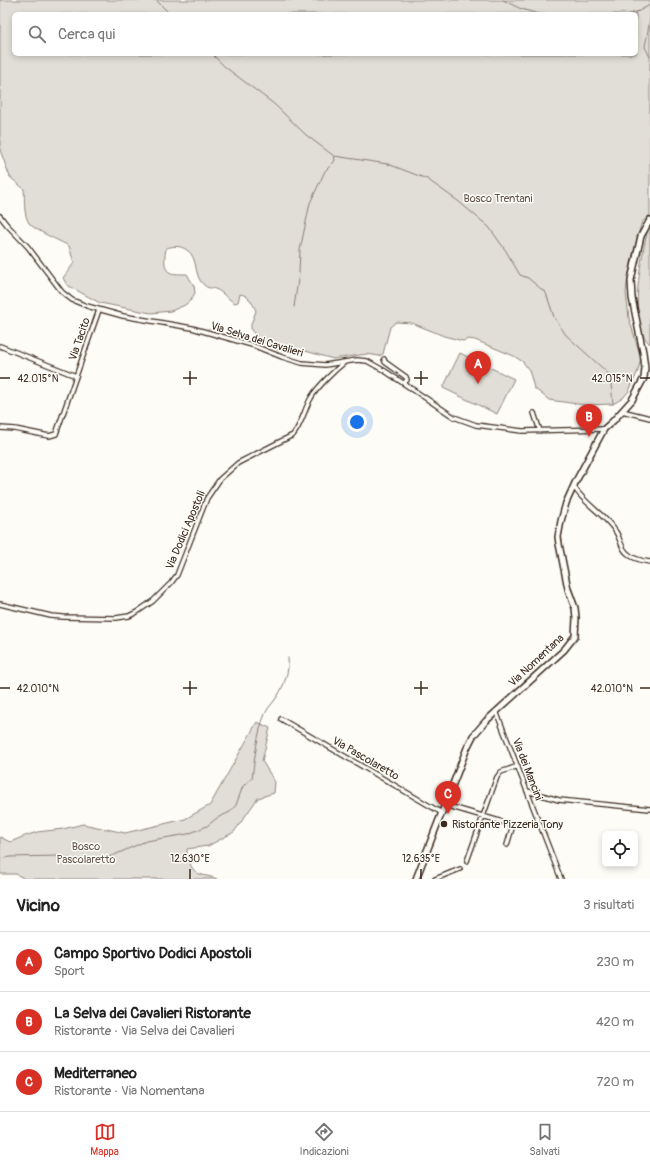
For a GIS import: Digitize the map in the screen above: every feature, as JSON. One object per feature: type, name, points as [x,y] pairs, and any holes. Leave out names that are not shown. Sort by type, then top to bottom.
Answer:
[{"type":"main road","name":"Via Nomentana","points":[[416,879],[468,744],[476,732],[496,710],[564,650],[575,636],[575,608],[566,582],[558,537],[562,516],[574,487],[604,429],[622,411],[639,389],[645,373],[643,352],[632,298],[631,280],[641,236],[650,220]]},
{"type":"street","name":"Via Selva dei Cavalieri","points":[[0,216],[5,224],[28,247],[64,294],[77,302],[99,310],[131,318],[192,328],[252,345],[302,363],[325,365],[361,360],[371,362],[454,417],[465,422],[515,431],[604,429]]},
{"type":"street","name":"Via Tacito","points":[[0,428],[15,428],[49,436],[56,435],[99,310]]},
{"type":"street","points":[[0,346],[76,376]]},
{"type":"street","points":[[384,359],[385,362],[406,377],[407,380],[404,383]]},
{"type":"street","name":"Via Dodici Apostoli","points":[[0,604],[46,615],[63,617],[118,618],[131,615],[141,610],[153,601],[177,575],[205,502],[215,485],[226,473],[238,464],[293,434],[298,427],[312,396],[346,362]]},
{"type":"street","points":[[622,411],[650,418]]},
{"type":"street","points":[[534,413],[540,431]]},
{"type":"street","points":[[574,487],[580,497],[599,512],[612,526],[627,554],[640,560],[650,562]]},
{"type":"street","name":"Via dei Mancini","points":[[496,710],[561,879]]},
{"type":"street","name":"Via Pascolaretto","points":[[281,719],[442,814]]},
{"type":"street","points":[[467,861],[498,775],[518,766]]},
{"type":"street","points":[[527,792],[559,800],[650,809]]},
{"type":"street","points":[[445,805],[513,825],[507,845]]},
{"type":"street","points":[[435,879],[460,869]]},
{"type":"green space","name":"Bosco Trentani","points":[[0,0],[650,0],[650,215],[642,222],[640,228],[633,254],[626,293],[629,318],[641,358],[638,371],[629,391],[623,398],[613,404],[585,405],[549,400],[534,388],[529,370],[523,362],[514,356],[475,340],[469,339],[463,341],[444,336],[412,323],[396,322],[390,327],[383,354],[379,356],[367,354],[333,359],[302,350],[278,350],[261,341],[251,330],[251,324],[256,311],[246,296],[240,294],[238,302],[235,303],[217,290],[205,286],[198,277],[195,262],[191,253],[184,248],[174,246],[166,248],[165,266],[171,273],[187,274],[194,286],[195,293],[191,300],[185,305],[171,311],[151,313],[100,303],[67,285],[63,278],[74,263],[69,246],[41,232],[29,223],[25,211],[24,189],[10,177],[0,150]]},
{"type":"green space","points":[[650,226],[650,344],[643,334],[637,306],[642,255],[648,228]]},
{"type":"green space","points":[[460,353],[514,379],[497,414],[443,388]]},
{"type":"green space","name":"Bosco Pascolaretto","points":[[257,722],[270,728],[262,761],[275,782],[274,793],[258,798],[234,832],[208,846],[187,849],[189,862],[197,873],[217,879],[25,879],[16,874],[0,874],[0,837],[10,842],[37,832],[63,829],[83,824],[125,833],[185,819],[210,805]]},
{"type":"waterway","points":[[156,0],[168,12]]},
{"type":"waterway","points":[[503,0],[519,8],[532,12]]},
{"type":"waterway","points":[[636,12],[650,5]]},
{"type":"waterway","points":[[650,19],[645,47],[650,57]]},
{"type":"waterway","points":[[214,56],[225,67],[274,104],[306,135],[334,156],[334,162],[325,171],[310,203],[300,250],[299,273],[294,307]]},
{"type":"waterway","points":[[334,156],[388,164],[427,179],[458,201],[489,227],[506,251],[520,275],[528,278],[546,293],[554,317],[566,335],[610,375],[613,404]]},
{"type":"waterway","points":[[0,859],[10,857],[60,856],[74,860],[96,859],[112,856],[146,841],[188,834],[207,826],[217,818],[230,812],[236,805],[243,786],[252,778],[262,721],[267,710],[283,686],[288,669],[288,658]]},
{"type":"place","name":"Campo Sportivo Dodici Apostoli","points":[[478,384]]},
{"type":"place","name":"La Selva dei Cavalieri Ristorante","points":[[589,437]]},
{"type":"place","name":"Mediterraneo","points":[[448,814]]},
{"type":"place","name":"Ristorante Pizzeria Tony","points":[[444,824]]}]
